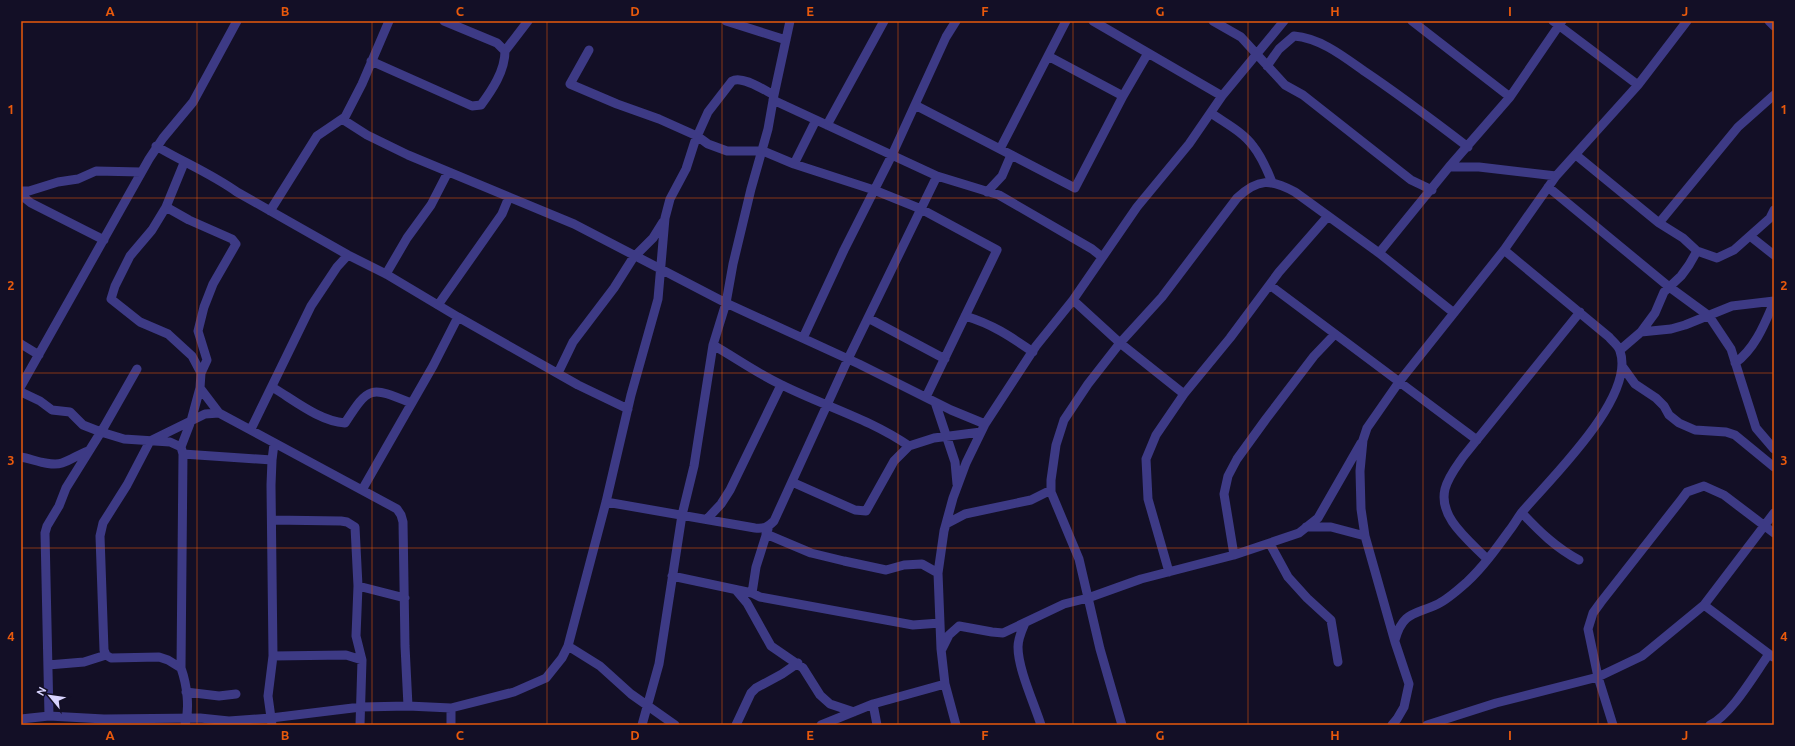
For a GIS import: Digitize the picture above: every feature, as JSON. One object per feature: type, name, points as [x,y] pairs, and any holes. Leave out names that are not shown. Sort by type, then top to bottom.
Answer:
[{"type":"street","points":[[21,386],[156,146],[193,102],[237,21]]},
{"type":"street","points":[[270,210],[318,136],[345,117],[362,84],[389,21]]},
{"type":"street","points":[[444,21],[456,23],[497,43],[505,51]]},
{"type":"street","points":[[371,61],[472,106],[481,105],[494,85],[505,58],[505,51],[528,21]]},
{"type":"street","points":[[726,21],[786,40]]},
{"type":"street","points":[[642,725],[659,664],[682,515],[694,466],[713,345],[726,303],[733,264],[751,189],[763,151],[790,21]]},
{"type":"street","points":[[827,126],[884,21]]},
{"type":"street","points":[[803,338],[844,250],[892,155],[946,37],[956,21]]},
{"type":"street","points":[[1000,149],[1066,21]]},
{"type":"street","points":[[1093,21],[1222,96]]},
{"type":"street","points":[[1213,21],[1241,38],[1285,85],[1303,95],[1411,180],[1432,190]]},
{"type":"street","points":[[956,725],[945,684],[941,650],[938,573],[946,524],[957,488],[983,428],[1033,352],[1073,300],[1136,207],[1189,144],[1222,96],[1284,21]]},
{"type":"street","points":[[1412,21],[1510,97]]},
{"type":"street","points":[[941,650],[949,635],[959,626],[1003,633],[1064,604],[1088,598],[1141,579],[1234,556],[1270,544],[1299,533],[1318,518],[1331,498],[1363,440],[1367,428],[1399,382],[1504,250],[1556,176],[1638,85],[1687,21]]},
{"type":"street","points":[[1769,21],[1774,26]]},
{"type":"street","points":[[1379,253],[1432,190],[1449,167],[1510,97],[1558,23],[1638,85]]},
{"type":"street","points":[[1267,66],[1279,49],[1294,36],[1314,41],[1339,54],[1383,83],[1468,147]]},
{"type":"street","points":[[590,50],[570,84],[617,104],[659,119],[697,136],[708,144],[726,151],[763,151],[794,164],[874,190],[921,209],[997,250],[926,396]]},
{"type":"street","points":[[915,105],[1075,188],[1123,96],[1148,53]]},
{"type":"street","points":[[1048,56],[1123,96]]},
{"type":"street","points":[[21,719],[49,716],[94,722],[186,721],[200,718],[229,722],[272,722],[361,707],[408,706],[451,708],[521,689],[546,678],[559,663],[568,646],[606,502],[628,409],[658,299],[662,270],[665,218],[670,199],[686,169],[697,136],[708,112],[735,79],[742,79],[773,98],[827,126],[937,176],[999,195],[1092,249],[1102,257]]},
{"type":"street","points":[[1659,223],[1738,127],[1774,95]]},
{"type":"street","points":[[1211,113],[1253,144],[1262,159],[1272,182]]},
{"type":"street","points":[[342,119],[374,139],[448,172],[574,224],[726,303],[926,396],[983,428]]},
{"type":"street","points":[[794,164],[816,120]]},
{"type":"street","points":[[156,146],[184,163],[223,182],[348,255],[386,274],[578,385],[628,409]]},
{"type":"street","points":[[987,192],[1002,176],[1011,155]]},
{"type":"street","points":[[1576,155],[1659,223],[1683,238],[1697,251],[1717,258],[1734,250],[1770,218],[1774,210]]},
{"type":"street","points":[[184,163],[166,207],[152,230],[130,256],[115,286],[111,299],[140,322],[168,334],[192,356],[201,373]]},
{"type":"street","points":[[1449,167],[1479,167],[1556,176]]},
{"type":"street","points":[[21,191],[29,191],[58,182],[78,179],[96,171],[142,172]]},
{"type":"street","points":[[386,274],[407,238],[432,205],[448,172]]},
{"type":"street","points":[[752,593],[756,567],[768,530],[774,521],[826,405],[937,176]]},
{"type":"street","points":[[1122,725],[1100,649],[1079,559],[1051,490],[1056,445],[1064,420],[1088,384],[1120,343],[1162,297],[1237,198],[1253,185],[1263,182],[1272,182],[1285,186],[1295,192],[1379,253],[1454,313]]},
{"type":"street","points":[[1548,187],[1668,286],[1709,316],[1731,349],[1756,428],[1774,449]]},
{"type":"street","points":[[21,195],[31,203],[104,240]]},
{"type":"street","points":[[438,305],[498,220],[509,197]]},
{"type":"street","points":[[166,207],[189,220],[232,239],[236,244],[213,284],[204,307],[198,331],[207,360],[201,373],[200,388],[182,451],[181,668],[186,682],[186,721]]},
{"type":"street","points":[[1169,572],[1148,499],[1146,459],[1156,435],[1184,394],[1230,338],[1286,265],[1328,216]]},
{"type":"street","points":[[558,373],[574,342],[614,288],[635,256],[656,235],[665,218]]},
{"type":"street","points":[[1750,236],[1774,255]]},
{"type":"street","points":[[1395,642],[1397,631],[1404,620],[1415,612],[1437,604],[1450,596],[1467,582],[1487,559],[1522,512],[1555,476],[1604,414],[1616,389],[1622,366],[1620,350],[1609,336],[1504,250]]},
{"type":"street","points":[[1620,350],[1641,332],[1654,313],[1668,286],[1681,276],[1697,251]]},
{"type":"street","points":[[251,429],[311,306],[337,267],[348,255]]},
{"type":"street","points":[[1270,286],[1477,440]]},
{"type":"street","points":[[1073,300],[1120,343],[1184,394]]},
{"type":"street","points":[[1641,332],[1671,329],[1709,316],[1732,306],[1774,301]]},
{"type":"street","points":[[1735,363],[1745,356],[1764,324],[1774,301]]},
{"type":"street","points":[[1487,559],[1455,526],[1444,504],[1445,489],[1451,474],[1580,312]]},
{"type":"street","points":[[965,316],[984,322],[1003,331],[1033,352]]},
{"type":"street","points":[[362,490],[433,366],[458,317]]},
{"type":"street","points":[[868,318],[945,358]]},
{"type":"street","points":[[1234,556],[1224,494],[1228,476],[1237,459],[1266,419],[1314,356],[1335,334]]},
{"type":"street","points":[[21,344],[39,355]]},
{"type":"street","points":[[713,345],[781,385],[826,405],[856,416],[891,434],[909,446]]},
{"type":"street","points":[[1622,366],[1635,384],[1656,398],[1664,406],[1668,415],[1678,423],[1695,430],[1726,432],[1735,435],[1774,467]]},
{"type":"street","points":[[49,716],[46,526],[59,506],[66,488],[101,432],[137,369]]},
{"type":"street","points":[[707,520],[721,504],[730,490],[781,385]]},
{"type":"street","points":[[272,387],[311,410],[337,423],[345,424],[359,402],[373,391],[382,392],[412,403]]},
{"type":"street","points":[[200,388],[219,413],[397,509],[401,515],[403,522],[405,646],[408,706]]},
{"type":"street","points":[[21,392],[40,401],[52,410],[70,412],[83,425],[124,439],[170,442],[182,451],[272,460]]},
{"type":"street","points":[[936,402],[955,462],[957,488]]},
{"type":"street","points":[[106,655],[104,643],[101,530],[127,485],[150,440],[205,414],[219,413]]},
{"type":"street","points":[[792,482],[855,510],[866,511],[894,461],[909,446],[934,438],[983,428]]},
{"type":"street","points":[[1363,440],[1360,471],[1361,509],[1365,536],[1395,642],[1409,684],[1404,707],[1392,725]]},
{"type":"street","points":[[272,722],[268,696],[273,656],[271,542],[272,460],[274,444]]},
{"type":"street","points":[[21,457],[56,464],[63,463],[76,455],[88,451]]},
{"type":"street","points":[[1613,725],[1598,676],[1588,629],[1593,613],[1687,492],[1704,486],[1714,490],[1774,533]]},
{"type":"street","points":[[946,524],[965,514],[1031,500],[1051,490]]},
{"type":"street","points":[[606,502],[762,528],[811,553],[886,570],[904,565],[922,564],[938,573]]},
{"type":"street","points":[[1522,512],[1554,545],[1579,560]]},
{"type":"street","points":[[1427,725],[1598,676],[1642,656],[1704,605],[1774,513]]},
{"type":"street","points":[[272,520],[341,520],[353,525],[356,531],[358,586],[356,636],[362,660],[360,725]]},
{"type":"street","points":[[1306,527],[1331,528],[1365,536]]},
{"type":"street","points":[[1270,544],[1288,577],[1307,598],[1331,620],[1338,662]]},
{"type":"street","points":[[672,576],[752,593],[760,597],[913,625],[940,623]]},
{"type":"street","points":[[358,586],[405,598]]},
{"type":"street","points":[[736,590],[747,603],[771,646],[798,663],[808,675],[820,695],[830,704],[854,712]]},
{"type":"street","points":[[1704,605],[1771,656],[1730,710],[1720,720],[1710,725]]},
{"type":"street","points":[[1025,623],[1020,635],[1018,647],[1021,665],[1041,725]]},
{"type":"street","points":[[568,646],[600,666],[647,706],[675,725]]},
{"type":"street","points":[[48,665],[84,662],[106,655],[111,658],[160,657],[181,668]]},
{"type":"street","points":[[273,656],[346,655],[362,660]]},
{"type":"street","points":[[736,725],[751,693],[756,688],[782,674],[798,663]]},
{"type":"street","points":[[821,725],[873,704],[945,684]]},
{"type":"street","points":[[186,692],[200,695],[219,696],[236,694]]},
{"type":"street","points":[[873,704],[877,725]]},
{"type":"street","points":[[450,725],[451,708]]}]
